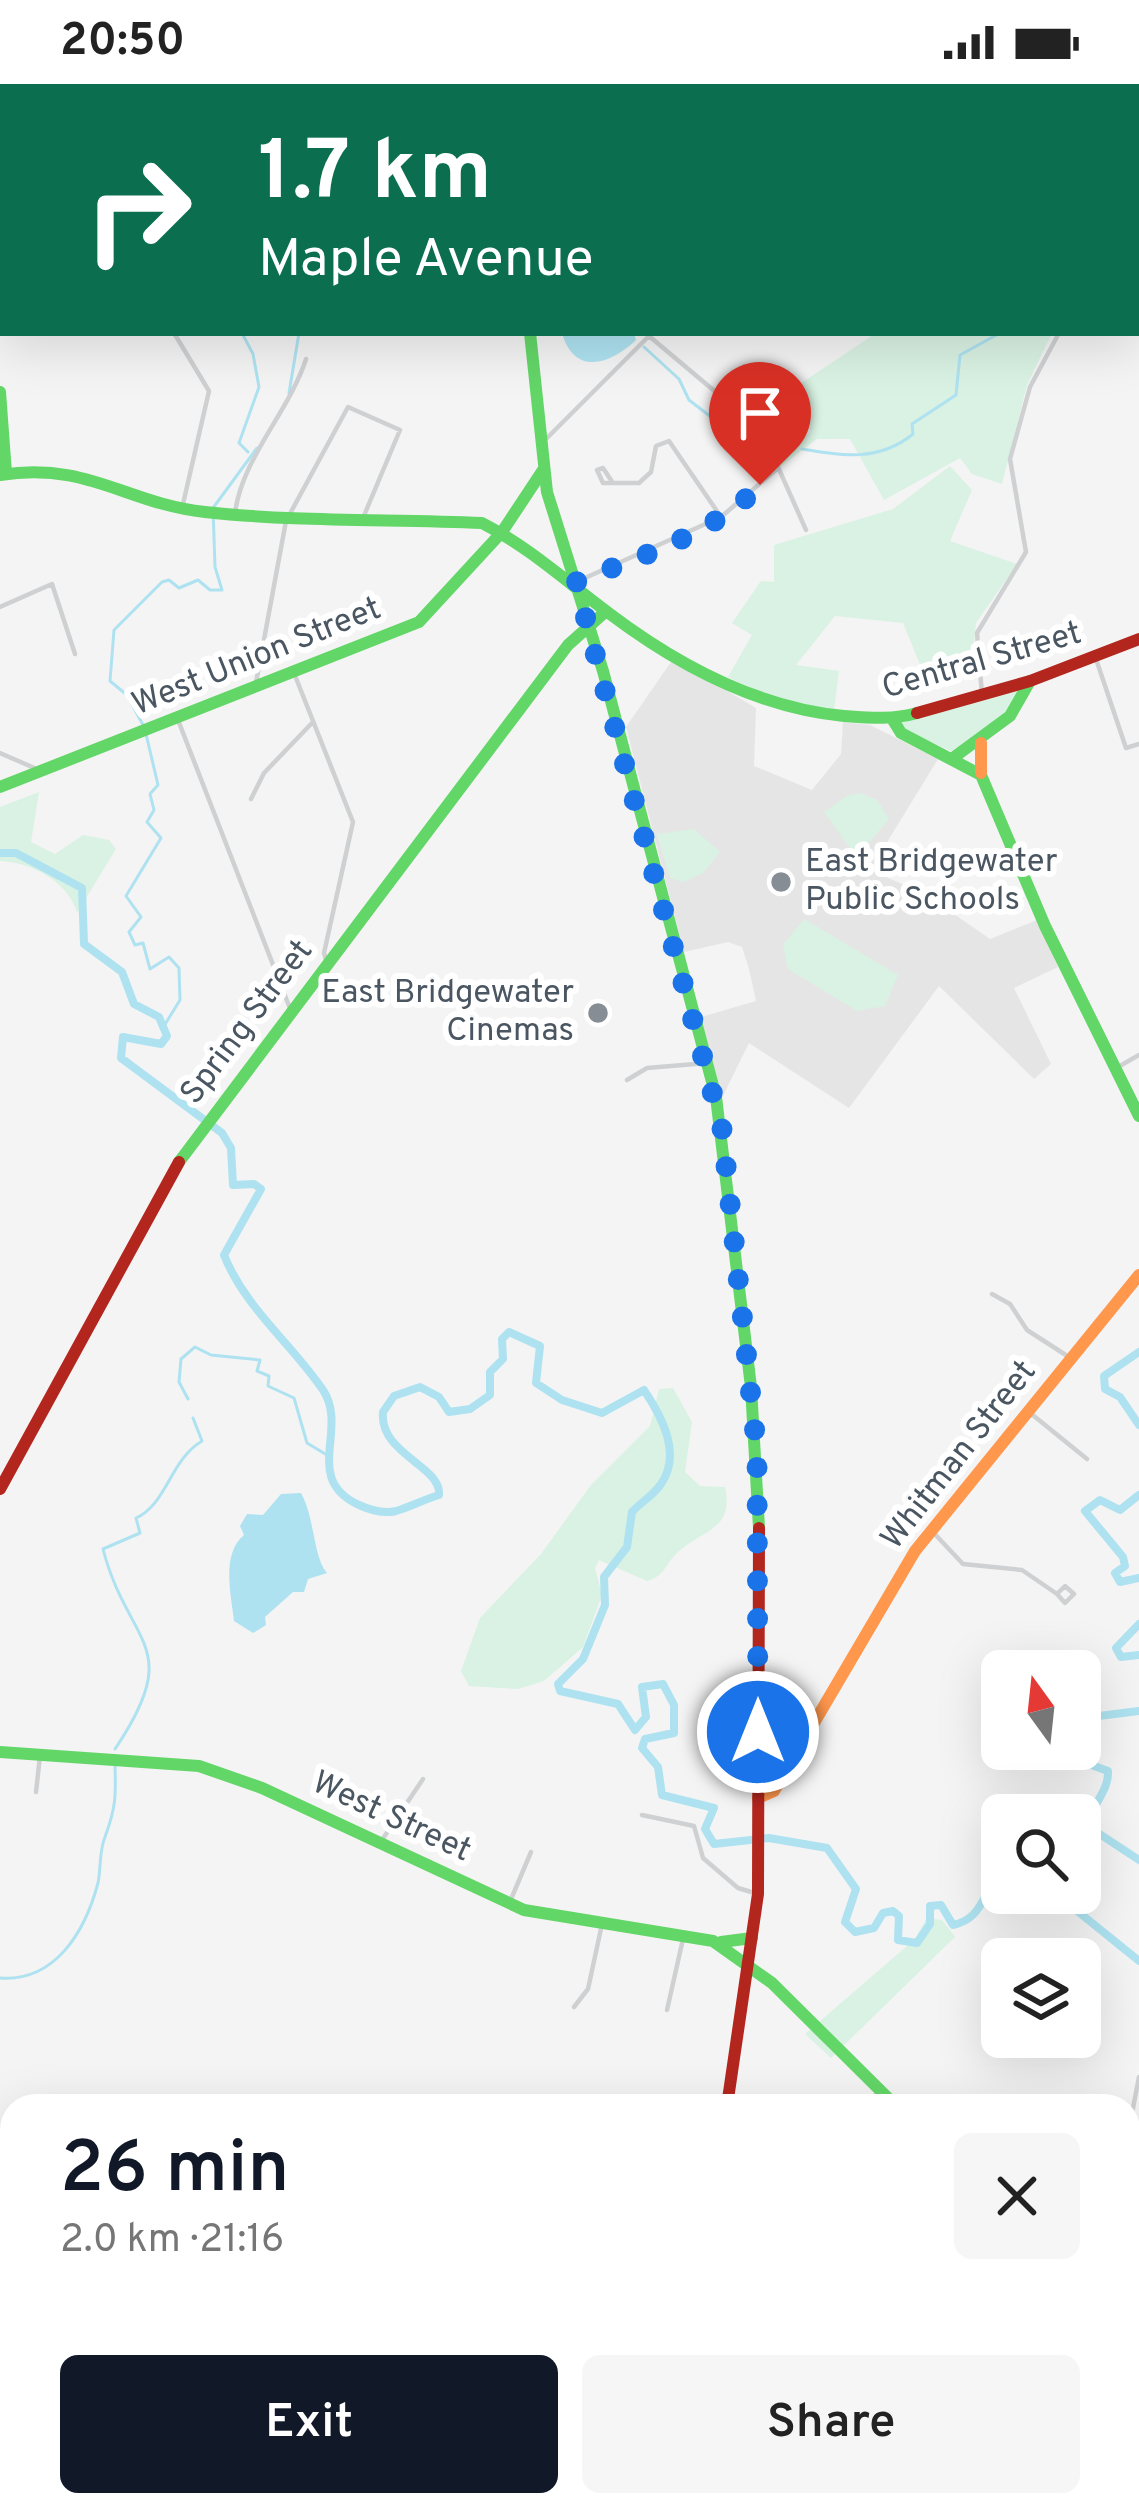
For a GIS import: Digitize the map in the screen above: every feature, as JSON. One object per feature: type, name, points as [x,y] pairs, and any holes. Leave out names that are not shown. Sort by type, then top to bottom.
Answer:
[{"type":"main road","points":[[530,336],[544,476],[589,622],[708,1063],[724,1144],[757,1452],[759,1831],[754,1935],[729,2094]]},
{"type":"main road","points":[[0,392],[3,474],[37,469],[79,474],[182,509],[213,513],[460,519],[502,532]]},
{"type":"main road","name":"West Union Street","points":[[0,788],[424,620],[544,476]]},
{"type":"main road","name":"Central Street","points":[[502,532],[605,612],[762,703],[792,711],[893,720],[1030,681],[1139,639]]},
{"type":"main road","points":[[589,622],[605,612]]},
{"type":"main road","name":"Spring Street","points":[[0,1489],[167,1180],[589,622]]},
{"type":"main road","points":[[952,759],[981,743],[1024,699],[1030,681]]},
{"type":"main road","points":[[893,720],[901,734],[981,775]]},
{"type":"main road","points":[[981,743],[981,775],[1113,1070],[1139,1116]]},
{"type":"main road","name":"Whitman Street","points":[[758,1798],[774,1791],[931,1530],[1139,1275]]},
{"type":"main road","name":"West Street","points":[[0,1752],[199,1766],[251,1783],[508,1904],[553,1918],[707,1939],[750,1966],[882,2094]]},
{"type":"main road","points":[[707,1939],[738,1944],[754,1935]]},
{"type":"street","points":[[176,336],[209,391],[182,509]]},
{"type":"street","points":[[541,444],[648,336]]},
{"type":"street","points":[[652,336],[756,424],[806,530]]},
{"type":"street","points":[[982,695],[977,633],[1024,562],[1010,459],[1030,387],[1057,336]]},
{"type":"street","points":[[235,513],[241,486],[297,388],[306,359]]},
{"type":"street","points":[[255,688],[278,548],[343,410],[360,409],[400,430],[366,500],[363,520]]},
{"type":"street","points":[[613,483],[632,485],[645,480],[656,446],[669,441],[722,517]]},
{"type":"street","points":[[578,588],[722,517],[779,466]]},
{"type":"street","points":[[0,607],[52,584],[75,654]]},
{"type":"street","points":[[1096,658],[1127,748],[1139,744]]},
{"type":"street","points":[[294,673],[353,822],[324,953],[327,964]]},
{"type":"street","points":[[178,718],[291,1011]]},
{"type":"street","points":[[251,800],[264,773],[313,723]]},
{"type":"street","points":[[0,753],[43,772]]},
{"type":"street","points":[[1113,1070],[1139,1055]]},
{"type":"street","points":[[627,1080],[647,1068],[708,1063]]},
{"type":"street","points":[[992,1294],[1010,1304],[1027,1330],[1072,1359]]},
{"type":"street","points":[[1029,1412],[1087,1459]]},
{"type":"street","points":[[931,1530],[963,1564],[1017,1568],[1057,1594]]},
{"type":"street","points":[[36,1792],[40,1755]]},
{"type":"street","points":[[380,1843],[422,1779]]},
{"type":"street","points":[[642,1815],[694,1826],[698,1852],[712,1868],[738,1888],[758,1894]]},
{"type":"street","points":[[508,1904],[531,1852]]},
{"type":"street","points":[[574,2007],[588,1990],[602,1924]]},
{"type":"street","points":[[667,2010],[684,1933]]},
{"type":"shaded area","name":"East Bridgewater Public Schools","points":[[673,659],[756,708],[754,766],[812,790],[841,754],[843,722],[870,725],[938,759],[870,870],[925,894],[990,939],[1037,920],[1058,967],[1014,988],[1051,1064],[1034,1079],[939,986],[849,1108],[749,1043],[722,1098],[701,1017],[756,1001],[749,969],[742,947],[728,942],[684,952],[626,727]]},
{"type":"green space","points":[[872,336],[1051,336],[1027,385],[1002,484],[972,474],[960,458],[884,500],[850,439],[817,439],[780,467],[778,460],[810,432],[800,384]]},
{"type":"green space","points":[[950,466],[972,490],[950,541],[1017,564],[976,623],[972,661],[923,672],[903,623],[835,616],[796,665],[839,671],[834,710],[781,702],[728,677],[752,635],[732,623],[761,581],[774,582],[774,545],[893,509]]},
{"type":"green space","points":[[1019,687],[1024,694],[977,743],[956,753],[901,729],[902,721]]},
{"type":"green space","points":[[39,792],[31,842],[55,854],[83,835],[109,840],[116,849],[77,913],[66,892],[47,876],[0,861],[0,807]]},
{"type":"green space","points":[[861,793],[877,800],[889,819],[862,851],[852,851],[824,812],[847,796]]},
{"type":"green space","points":[[694,829],[720,852],[703,873],[683,882],[670,878],[657,834]]},
{"type":"green space","points":[[804,919],[898,975],[885,1006],[857,1011],[788,969],[783,945]]},
{"type":"green space","points":[[673,1388],[692,1422],[685,1472],[700,1486],[725,1487],[727,1502],[720,1522],[647,1581],[599,1560],[595,1568],[602,1595],[583,1647],[544,1681],[518,1689],[469,1686],[461,1671],[480,1618],[541,1554],[591,1485],[650,1426],[659,1389]]},
{"type":"green space","points":[[927,1918],[942,1920],[955,1937],[831,2058],[805,2034],[914,1940]]},
{"type":"water","points":[[563,336],[635,336],[636,340],[615,356],[594,362],[575,356]]},
{"type":"water","points":[[301,1493],[327,1573],[308,1579],[304,1592],[293,1592],[265,1617],[266,1625],[253,1633],[234,1621],[231,1599],[230,1563],[244,1535],[240,1526],[247,1514],[263,1515],[281,1494]]},
{"type":"waterway","points":[[244,336],[253,354],[259,387],[239,443],[248,452]]},
{"type":"waterway","points":[[289,393],[298,336]]},
{"type":"waterway","points":[[802,449],[859,455],[900,443],[913,434],[912,424],[956,395],[960,355],[995,336]]},
{"type":"waterway","points":[[644,347],[679,379],[689,400],[724,427],[733,456],[747,460]]},
{"type":"waterway","points":[[143,725],[127,695],[110,681],[114,630],[162,582],[169,580],[179,588],[198,580],[210,590],[222,590],[215,567],[213,508],[257,448]]},
{"type":"waterway","points":[[146,734],[158,785],[150,794],[154,810],[147,822],[161,838],[126,896],[141,917],[129,932],[135,945],[143,943],[150,969],[169,957],[179,968],[180,1000],[164,1026]]},
{"type":"waterway","points":[[0,853],[16,853],[82,888],[84,944],[122,972],[134,1004],[159,1017],[167,1036],[161,1044],[123,1037],[121,1058],[222,1133],[231,1148],[233,1185],[254,1184],[261,1189],[224,1255],[256,1309],[323,1390],[332,1421],[329,1467],[342,1494],[363,1507],[387,1512],[439,1495],[431,1476],[390,1439],[383,1412],[394,1396],[420,1387],[439,1397],[449,1412],[470,1409],[490,1395],[490,1372],[503,1359],[502,1339],[509,1332],[540,1346],[536,1383],[562,1400],[602,1413],[644,1390],[667,1436],[667,1472],[658,1488],[632,1512],[627,1547],[604,1577],[605,1605],[583,1659],[558,1684],[560,1691],[618,1704],[635,1730],[646,1717],[642,1687],[663,1684],[674,1705],[674,1733],[645,1739],[642,1748],[658,1767],[662,1795],[714,1808],[705,1829],[714,1844],[769,1838],[827,1848],[856,1889],[845,1922],[855,1932],[874,1928],[883,1913],[893,1911],[899,1916],[898,1940],[917,1943],[930,1924],[930,1906],[941,1905],[953,1925],[965,1921],[981,1904]]},
{"type":"waterway","points":[[188,1399],[179,1382],[181,1359],[195,1347],[211,1355],[260,1360],[257,1371],[269,1376],[268,1386],[294,1398],[307,1443],[327,1455]]},
{"type":"waterway","points":[[1139,1352],[1104,1376],[1105,1389],[1120,1397],[1139,1425]]},
{"type":"waterway","points":[[115,1749],[147,1687],[149,1665],[103,1549],[140,1533],[136,1518],[155,1503],[183,1459],[202,1441],[193,1418]]},
{"type":"waterway","points":[[1139,1495],[1120,1510],[1100,1500],[1085,1511],[1123,1557],[1125,1566],[1115,1573],[1120,1582],[1139,1578]]},
{"type":"waterway","points":[[1139,1624],[1116,1648],[1121,1657],[1139,1655]]},
{"type":"waterway","points":[[1101,1716],[1139,1711]]},
{"type":"waterway","points":[[0,1978],[37,1972],[76,1936],[98,1883],[113,1809],[115,1764]]},
{"type":"waterway","points":[[1101,1768],[1108,1771],[1105,1786],[1089,1827],[1139,1860]]},
{"type":"waterway","points":[[1081,1914],[1139,1961]]},
{"type":"traffic: fast","points":[[530,336],[547,492],[603,671],[716,1097],[751,1387],[759,1528]]},
{"type":"traffic: fast","points":[[0,392],[6,473]]},
{"type":"traffic: fast","points":[[0,787],[419,622],[502,532],[543,470]]},
{"type":"traffic: fast","points":[[0,475],[31,472],[83,478],[177,508],[205,512],[482,523],[532,554],[636,633],[721,682],[812,711],[872,718],[917,713]]},
{"type":"traffic: fast","points":[[179,1162],[568,645],[605,612]]},
{"type":"traffic: fast","points":[[953,758],[1010,716],[1030,681]]},
{"type":"traffic: fast","points":[[893,720],[901,733],[981,775],[1045,926],[1139,1116]]},
{"type":"traffic: fast","points":[[0,1752],[199,1766],[262,1788],[524,1910],[713,1941],[772,1983],[884,2094]]},
{"type":"traffic: fast","points":[[721,1942],[752,1938]]},
{"type":"traffic: slow","points":[[981,743],[981,773]]},
{"type":"traffic: slow","points":[[758,1798],[774,1791],[915,1551],[1139,1275]]},
{"type":"traffic: jam","points":[[917,713],[1030,681],[1139,639]]},
{"type":"traffic: jam","points":[[0,1489],[179,1162]]},
{"type":"traffic: jam","points":[[729,2094],[758,1894],[759,1528]]},
{"type":"place","name":"East Bridgewater Public Schools","points":[[781,882]]},
{"type":"place","name":"East Bridgewater Cinemas","points":[[598,1013]]},
{"type":"route","points":[[758,1732],[757,1452],[722,1129],[576,582],[690,534],[737,508],[760,485]]}]
